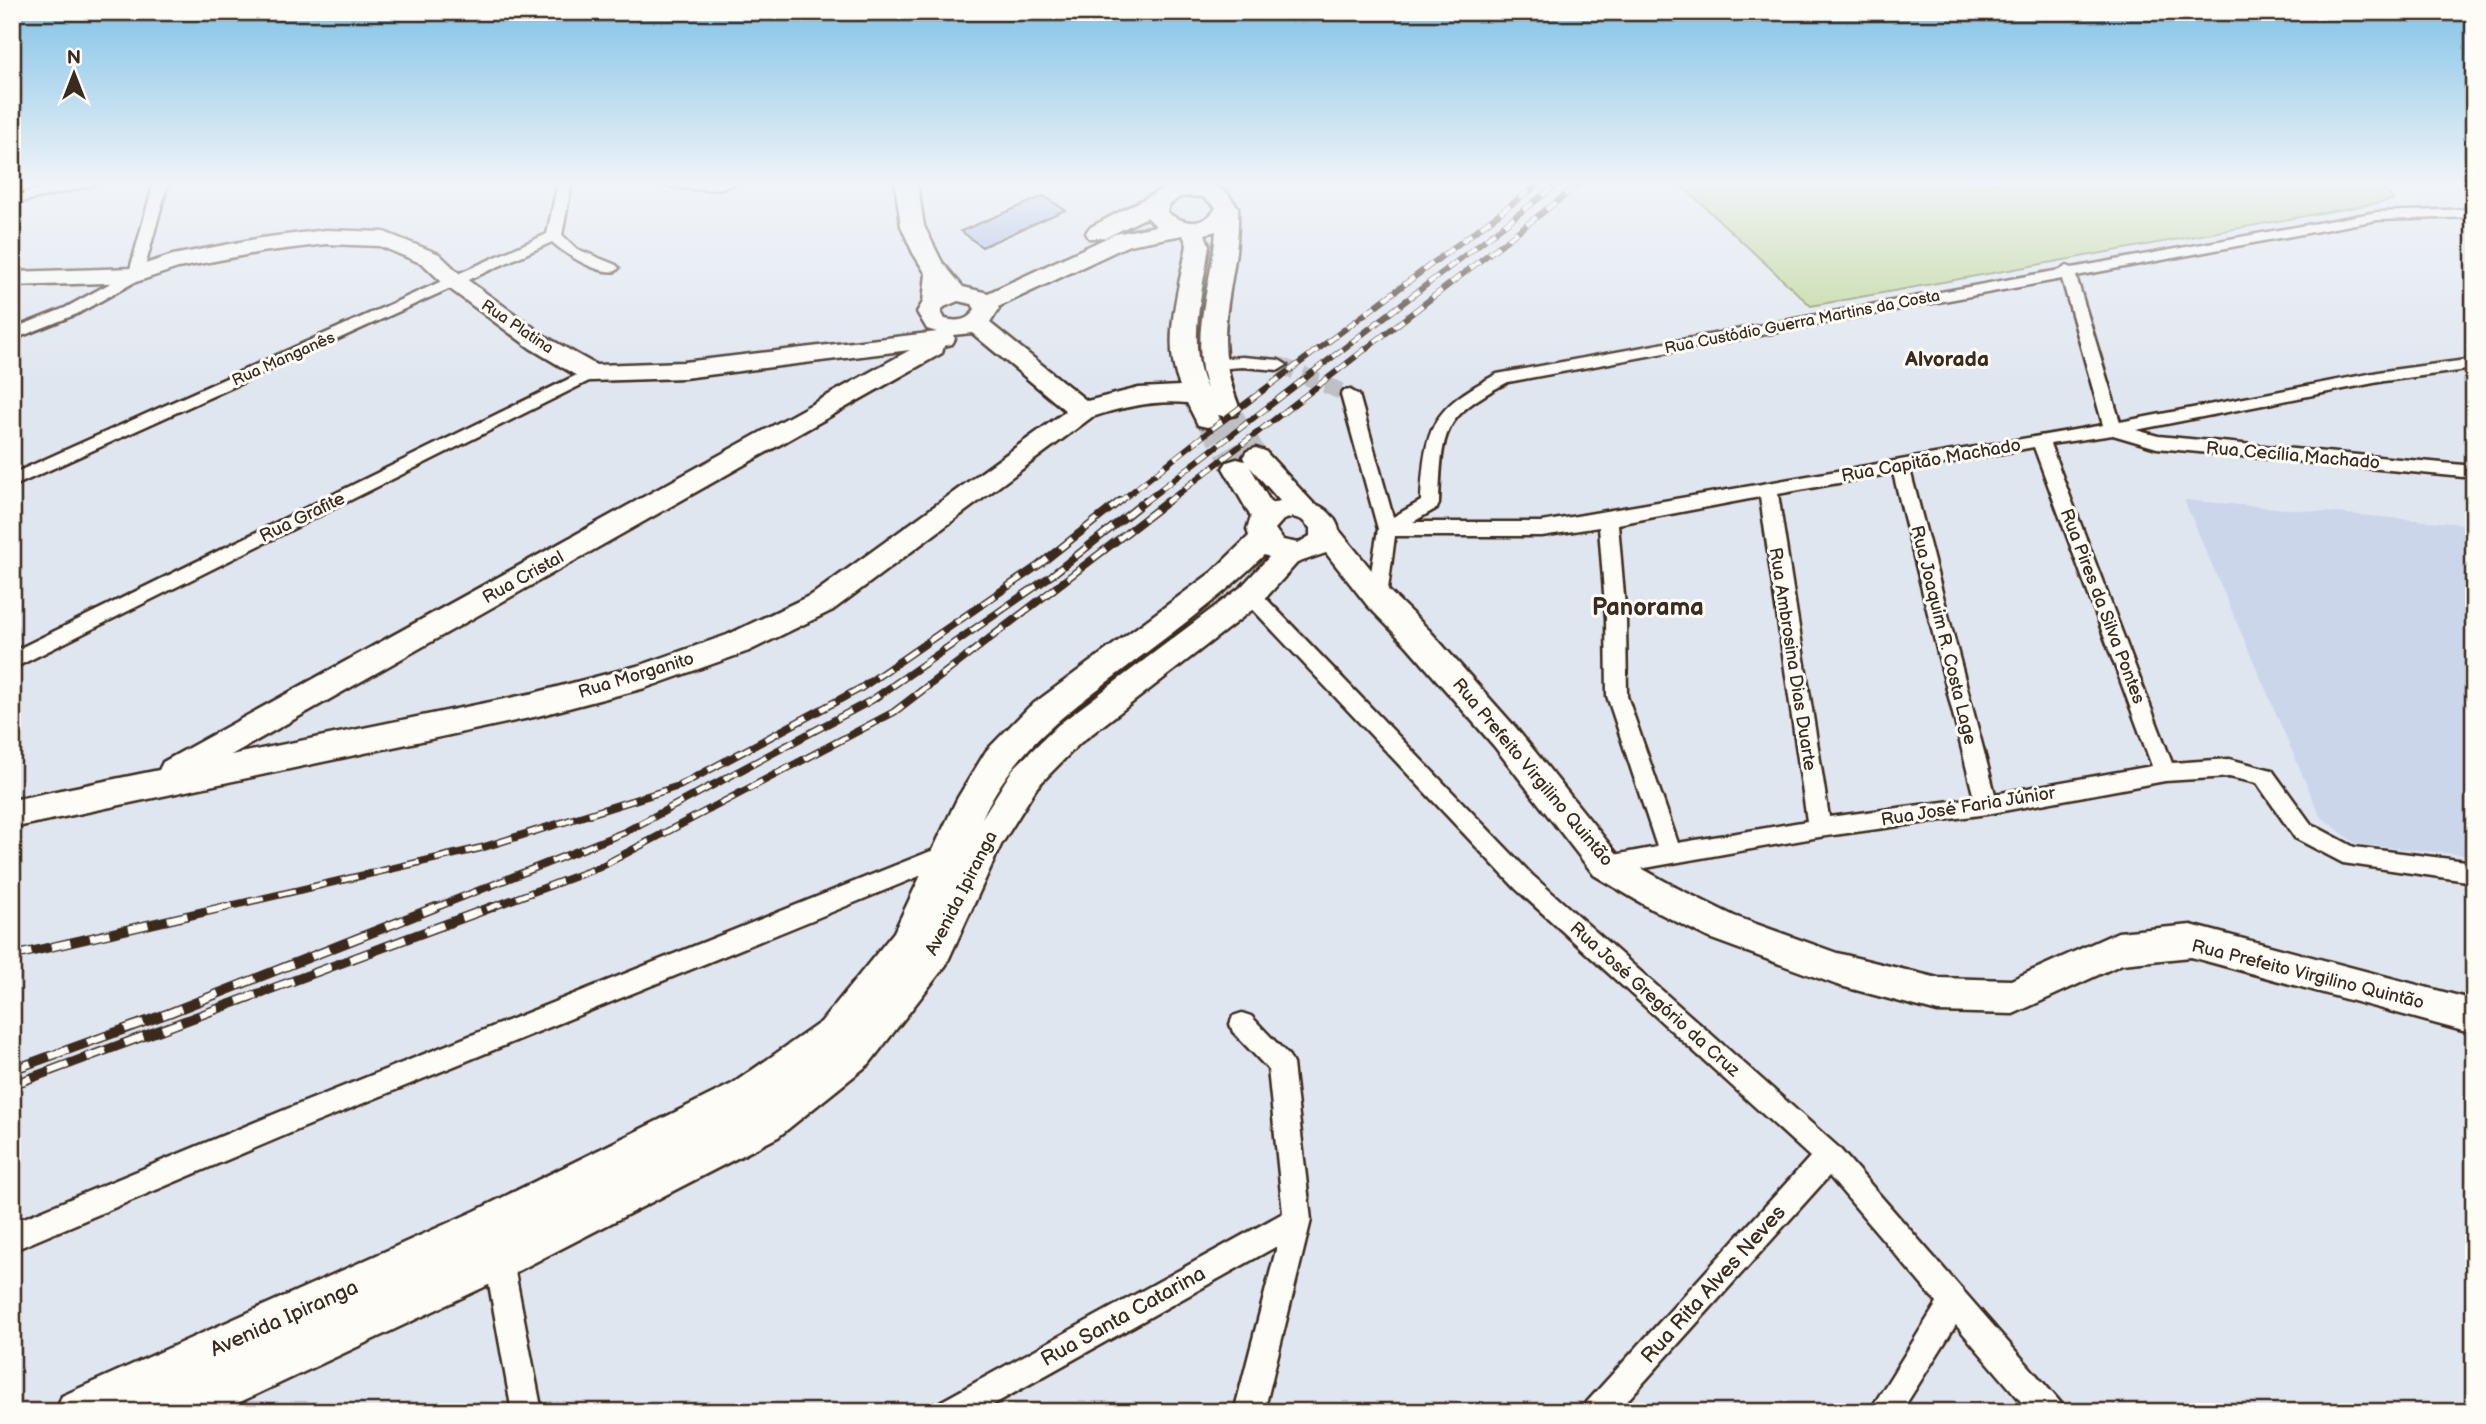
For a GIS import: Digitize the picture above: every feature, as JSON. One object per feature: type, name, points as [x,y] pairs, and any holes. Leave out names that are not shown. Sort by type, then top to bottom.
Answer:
[{"type":"street","points":[[12,335],[71,311],[136,275],[143,248]]},
{"type":"street","name":"Rua Platina","points":[[12,279],[136,275],[173,262],[243,248]]},
{"type":"street","name":"Rua Platina","points":[[405,248],[430,260],[538,343],[591,373]]},
{"type":"street","name":"Rua Manganês","points":[[12,481],[526,248]]},
{"type":"street","points":[[568,248],[611,268]]},
{"type":"street","points":[[921,248],[937,275],[974,304],[1083,411]]},
{"type":"street","points":[[939,322],[1074,248]]},
{"type":"street","points":[[939,322],[1101,248]]},
{"type":"street","points":[[1197,248],[1184,335],[1184,360],[1196,394],[1217,414],[1219,388],[1210,336],[1225,248]]},
{"type":"street","name":"Rua Custódio Guerra Martins da Costa","points":[[1387,529],[1430,504],[1432,463],[1443,420],[1462,401],[1503,377],[2194,248]]},
{"type":"street","points":[[2067,271],[2113,429]]},
{"type":"street","points":[[937,275],[939,322]]},
{"type":"street","name":"Rua Cristal","points":[[147,787],[906,355],[935,347],[939,322]]},
{"type":"street","points":[[591,373],[684,370],[906,355]]},
{"type":"street","points":[[1214,364],[1242,362],[1279,365]]},
{"type":"street","name":"Rua Capitão Machado","points":[[1387,529],[1542,529],[2113,429],[2384,376],[2474,365]]},
{"type":"street","name":"Rua Grafite","points":[[12,661],[591,373]]},
{"type":"street","name":"Rua Morganito","points":[[12,814],[534,705],[645,676],[738,643],[823,602],[1083,411],[1126,397],[1164,392],[1196,394]]},
{"type":"street","points":[[1350,395],[1387,529],[1377,597]]},
{"type":"street","name":"Rua Cecília Machado","points":[[2113,429],[2157,442],[2474,472]]},
{"type":"street","name":"Rua Pires da Silva Pontes","points":[[2040,440],[2165,772]]},
{"type":"street","points":[[1257,539],[1246,463],[1303,509]]},
{"type":"street","name":"Rua Joaquim R. Costa Lage","points":[[1900,466],[1987,805]]},
{"type":"street","name":"Rua Ambrosina Dias Duarte","points":[[1768,490],[1819,828]]},
{"type":"street","points":[[1251,596],[1242,577],[1257,539],[1282,509],[1303,509]]},
{"type":"street","name":"Rua Prefeito Virgilino Quintão","points":[[1303,509],[1320,518],[1325,532],[1377,597],[1418,638],[1505,737],[1606,865],[1665,899],[1722,927],[1838,969],[1938,995],[2013,997],[2118,948],[2191,941],[2474,1017]]},
{"type":"street","points":[[1608,519],[1616,619],[1617,696],[1671,854]]},
{"type":"street","name":"Avenida Ipiranga","points":[[90,1409],[494,1241],[764,1124],[856,1052],[933,954],[988,837],[1025,778],[1069,734],[1251,596],[1294,553],[1318,545],[1325,532]]},
{"type":"street","name":"Rua Prefeito Virgilino Quintão","points":[[1257,539],[1278,550],[1294,553],[1377,597]]},
{"type":"street","name":"Avenida Ipiranga","points":[[169,1412],[494,1241],[746,1097],[834,1034],[907,943],[946,855],[997,760],[1040,716],[1222,579],[1257,539]]},
{"type":"street","name":"Rua José Gregório da Cruz","points":[[1251,596],[1524,882],[1829,1156],[2050,1412]]},
{"type":"street","name":"Rua José Faria Júnior","points":[[1606,865],[1819,828],[1987,805],[2165,772],[2229,768],[2264,776],[2302,831],[2351,856],[2474,872]]},
{"type":"street","points":[[12,1237],[291,1120],[946,855]]},
{"type":"street","points":[[1242,1024],[1280,1064],[1297,1220],[1249,1412]]},
{"type":"street","name":"Rua Rita Alves Neves","points":[[1597,1412],[1829,1156]]},
{"type":"street","name":"Rua Santa Catarina","points":[[950,1412],[1297,1220]]},
{"type":"street","points":[[494,1241],[527,1412]]},
{"type":"street","points":[[1884,1412],[1955,1300]]},
{"type":"shaded area","points":[[2184,500],[2474,525],[2474,856],[2356,844],[2320,816]]},
{"type":"green space","points":[[1749,248],[2127,248],[1811,306]]},
{"type":"tunnel","points":[[1279,365],[1350,395]]},
{"type":"tunnel","points":[[1227,409],[1256,457]]},
{"type":"tunnel","points":[[1207,419],[1237,468]]},
{"type":"railway","points":[[1118,503],[1213,428],[1452,248]]},
{"type":"railway","points":[[1143,503],[1474,248]]},
{"type":"railway","points":[[1166,503],[1496,248]]},
{"type":"railway","points":[[217,909],[481,848],[679,786],[861,688],[1039,565],[1120,501]]},
{"type":"railway","points":[[432,909],[625,832],[872,700],[1052,575],[1145,501]]},
{"type":"railway","points":[[487,909],[600,867],[894,712],[1168,501]]},
{"type":"railway","points":[[12,956],[225,907]]},
{"type":"railway","points":[[12,1070],[169,1013],[436,907]]},
{"type":"railway","points":[[12,1085],[492,907]]},
{"type":"district","name":"Alvorada","points":[[1947,359]]},
{"type":"district","name":"Panorama","points":[[1648,607]]}]
